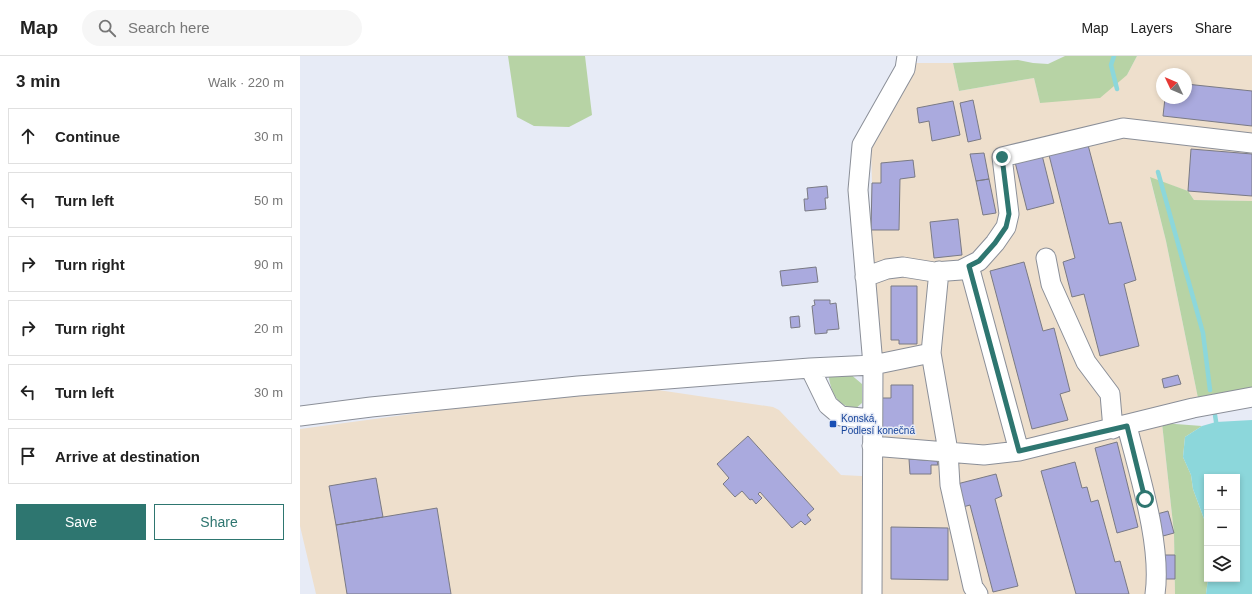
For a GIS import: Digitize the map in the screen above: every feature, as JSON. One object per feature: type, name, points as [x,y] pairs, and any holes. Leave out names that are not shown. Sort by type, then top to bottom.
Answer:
[{"type":"street","points":[[872,594],[873,366],[858,190],[862,145],[905,69],[907,56]]},
{"type":"street","points":[[865,277],[887,269],[904,268],[939,271],[961,270],[979,261],[995,243],[1006,227],[1009,214],[1002,157],[1123,128],[1252,143]]},
{"type":"street","points":[[1046,258],[1052,284],[1086,362],[1110,394],[1145,499],[1152,532],[1157,580],[1154,594]]},
{"type":"street","points":[[969,266],[1019,451]]},
{"type":"street","points":[[939,271],[931,353],[948,451],[950,485],[973,587],[978,594]]},
{"type":"street","points":[[300,416],[371,407],[570,387],[810,368],[873,366],[931,353]]},
{"type":"street","points":[[810,368],[828,405],[841,416],[872,419]]},
{"type":"street","points":[[872,446],[984,455],[1019,451],[1193,408],[1252,398]]},
{"type":"shaded area","points":[[1137,56],[1252,56],[1252,201],[1194,200],[1188,191],[1150,178],[1166,241],[1198,398],[1162,423],[1174,533],[1175,594],[316,594],[300,526],[300,429],[486,404],[638,387],[773,407],[779,410],[841,475],[881,477],[871,230],[871,149],[916,63],[953,63],[959,91],[1034,78],[1040,103],[1127,75]]},
{"type":"green space","points":[[508,56],[585,56],[592,115],[569,127],[534,126],[517,117]]},
{"type":"green space","points":[[1065,56],[1137,56],[1127,75],[1100,98],[1040,103],[1034,78],[959,91],[953,63],[1018,60],[1048,64]]},
{"type":"green space","points":[[1150,177],[1188,191],[1194,200],[1252,201],[1252,387],[1198,398],[1166,241]]},
{"type":"green space","points":[[828,372],[849,373],[862,384],[862,403],[855,409],[848,407],[838,400],[831,386]]},
{"type":"green space","points":[[1162,423],[1202,426],[1185,437],[1183,457],[1191,475],[1193,489],[1204,519],[1204,582],[1208,582],[1206,594],[1175,594],[1174,533]]},
{"type":"water","points":[[1252,420],[1252,594],[1206,594],[1208,582],[1240,582],[1240,474],[1204,474],[1204,519],[1193,489],[1191,475],[1183,457],[1185,437],[1202,426],[1216,422]]},
{"type":"building","points":[[1192,85],[1252,91],[1252,126],[1163,116],[1164,104],[1192,104]]},
{"type":"building","points":[[973,100],[981,139],[968,142],[960,103]]},
{"type":"building","points":[[953,101],[960,135],[932,141],[929,121],[919,123],[917,108]]},
{"type":"building","points":[[1088,145],[1109,224],[1121,222],[1136,280],[1124,284],[1139,346],[1100,356],[1084,294],[1072,297],[1063,262],[1075,258],[1049,155]]},
{"type":"building","points":[[1191,149],[1252,154],[1252,196],[1188,191]]},
{"type":"building","points":[[984,153],[989,179],[976,181],[970,154]]},
{"type":"building","points":[[1042,155],[1054,203],[1027,210],[1015,162]]},
{"type":"building","points":[[913,160],[915,177],[900,179],[899,230],[871,230],[872,183],[881,183],[881,163]]},
{"type":"building","points":[[989,179],[996,213],[983,215],[976,181]]},
{"type":"building","points":[[827,186],[828,198],[825,198],[826,209],[805,211],[804,199],[808,199],[807,188]]},
{"type":"building","points":[[958,219],[962,255],[934,258],[930,222]]},
{"type":"building","points":[[1024,262],[1043,331],[1054,328],[1070,391],[1060,394],[1068,420],[1032,429],[990,271]]},
{"type":"building","points":[[816,267],[818,282],[782,286],[780,271]]},
{"type":"building","points":[[891,286],[917,286],[917,344],[899,344],[899,340],[891,340]]},
{"type":"building","points":[[814,300],[830,300],[830,304],[836,303],[839,329],[827,330],[827,333],[815,334],[812,306],[815,305]]},
{"type":"building","points":[[799,316],[800,327],[791,328],[790,317]]},
{"type":"building","points":[[1178,375],[1181,384],[1164,388],[1162,379]]},
{"type":"building","points":[[891,385],[913,385],[913,431],[881,431],[881,398],[891,398]]},
{"type":"building","points":[[748,436],[814,509],[807,515],[811,520],[805,525],[801,521],[792,528],[760,492],[758,494],[762,498],[756,504],[742,491],[735,497],[723,484],[729,478],[717,464]]},
{"type":"building","points":[[1117,442],[1138,527],[1117,533],[1095,448]]},
{"type":"building","points":[[909,459],[937,461],[938,465],[931,465],[931,474],[910,474]]},
{"type":"building","points":[[1075,462],[1082,488],[1087,487],[1091,502],[1098,500],[1115,562],[1120,561],[1129,594],[1076,594],[1041,471]]},
{"type":"building","points":[[996,474],[1002,496],[995,499],[1018,586],[993,592],[970,505],[963,507],[957,484]]},
{"type":"building","points":[[376,478],[383,517],[336,525],[329,486]]},
{"type":"building","points":[[437,508],[451,594],[347,594],[336,525]]},
{"type":"building","points":[[1168,511],[1174,533],[1163,536],[1157,514]]},
{"type":"building","points":[[891,527],[948,528],[948,580],[891,579]]},
{"type":"building","points":[[1161,555],[1175,555],[1175,579],[1161,579]]},
{"type":"waterway","points":[[1114,56],[1111,65],[1117,89]]},
{"type":"waterway","points":[[1158,172],[1203,333],[1210,390]]},
{"type":"waterway","points":[[1215,415],[1217,428]]},
{"type":"place","name":"Konská, Podlesí konečná","points":[[833,424]]},
{"type":"route","points":[[1002,157],[1009,214],[1006,227],[995,243],[979,261],[969,266],[1019,451],[1127,426],[1145,499]]}]
